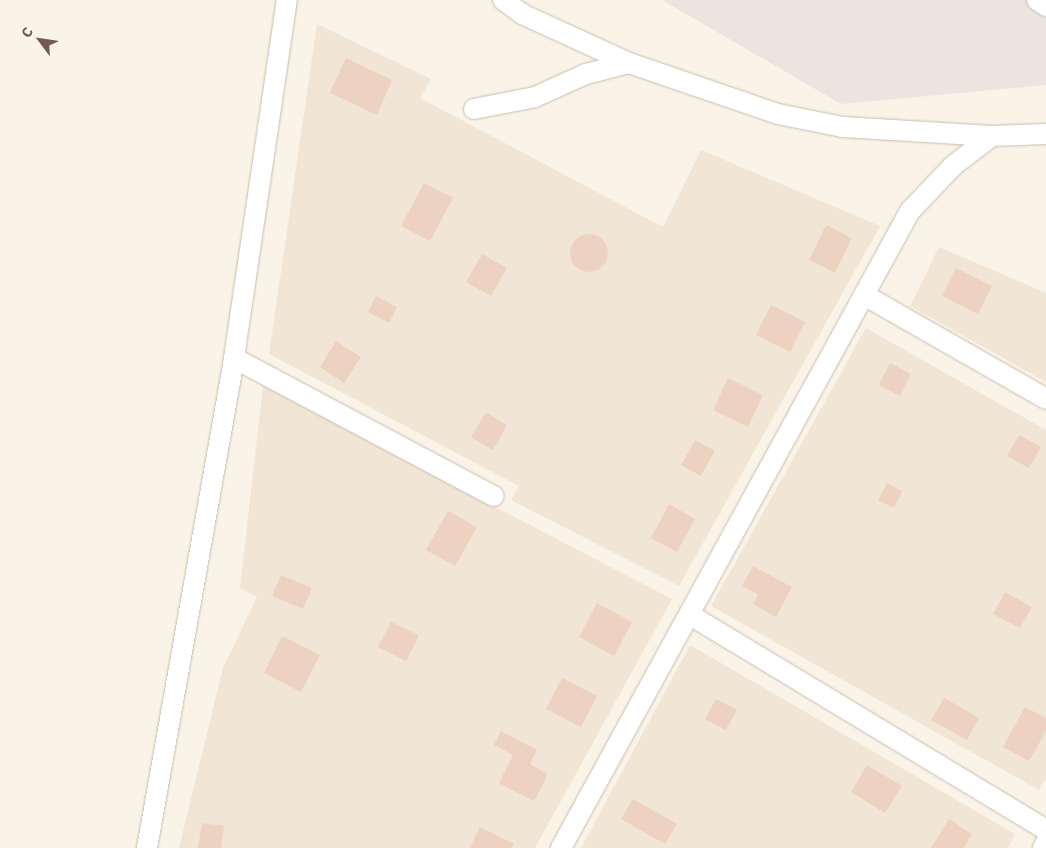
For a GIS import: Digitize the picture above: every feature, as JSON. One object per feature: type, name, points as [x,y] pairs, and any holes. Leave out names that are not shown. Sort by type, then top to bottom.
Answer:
[{"type":"street","points":[[147,848],[234,358],[287,0]]},
{"type":"street","points":[[503,0],[522,14],[629,63],[778,114],[842,128],[992,136],[1046,134]]},
{"type":"street","points":[[1037,0],[1046,6]]},
{"type":"street","points":[[474,109],[535,97],[571,80],[629,63]]},
{"type":"street","points":[[561,848],[910,211],[954,165],[992,136]]},
{"type":"street","points":[[864,295],[1046,399]]},
{"type":"street","points":[[234,358],[494,496]]},
{"type":"street","points":[[690,615],[1046,830]]},
{"type":"street","points":[[1043,848],[1046,842]]},
{"type":"shaded area","points":[[662,0],[1046,0],[1046,85],[841,104]]},
{"type":"shaded area","points":[[317,24],[431,79],[420,98],[663,227],[701,150],[880,226],[679,586],[511,500],[519,486],[269,354]]},
{"type":"shaded area","points":[[939,247],[1046,293],[1046,382],[910,306]]},
{"type":"shaded area","points":[[866,328],[1046,430],[1046,778],[1039,790],[711,606]]},
{"type":"shaded area","points":[[263,386],[672,599],[535,848],[179,848],[223,668],[257,597],[240,588]]},
{"type":"shaded area","points":[[690,645],[1015,834],[1008,848],[581,848]]},
{"type":"building","points":[[346,58],[392,80],[377,115],[330,93]]},
{"type":"building","points":[[424,183],[453,198],[430,241],[401,226]]},
{"type":"building","points":[[826,225],[852,238],[835,273],[809,260]]},
{"type":"building","points":[[589,234],[602,240],[608,253],[602,266],[589,272],[576,266],[570,253],[576,240]]},
{"type":"building","points":[[482,254],[507,268],[491,296],[466,282]]},
{"type":"building","points":[[956,268],[992,286],[978,314],[942,296]]},
{"type":"building","points":[[376,296],[397,307],[389,323],[368,312]]},
{"type":"building","points":[[771,305],[805,322],[790,352],[756,335]]},
{"type":"building","points":[[336,341],[361,357],[344,383],[320,367]]},
{"type":"building","points":[[890,363],[911,374],[900,396],[879,385]]},
{"type":"building","points":[[728,378],[763,395],[748,427],[713,410]]},
{"type":"building","points":[[486,412],[507,425],[493,450],[471,437]]},
{"type":"building","points":[[1019,435],[1041,447],[1029,468],[1007,456]]},
{"type":"building","points":[[695,440],[715,451],[701,476],[681,465]]},
{"type":"building","points":[[887,483],[902,491],[894,508],[878,500]]},
{"type":"building","points":[[669,504],[695,519],[677,552],[651,538]]},
{"type":"building","points":[[448,511],[477,527],[455,566],[426,550]]},
{"type":"building","points":[[753,566],[792,587],[776,617],[753,604],[758,594],[742,586]]},
{"type":"building","points":[[281,575],[312,588],[303,609],[272,596]]},
{"type":"building","points":[[1005,592],[1032,607],[1020,628],[993,614]]},
{"type":"building","points":[[597,603],[632,622],[614,656],[579,637]]},
{"type":"building","points":[[391,622],[419,635],[406,661],[378,647]]},
{"type":"building","points":[[282,636],[320,655],[301,692],[264,673]]},
{"type":"building","points":[[562,678],[597,696],[581,727],[546,709]]},
{"type":"building","points":[[944,698],[979,718],[967,740],[931,720]]},
{"type":"building","points":[[716,699],[737,710],[726,730],[705,719]]},
{"type":"building","points":[[1025,707],[1046,718],[1046,731],[1029,761],[1003,747]]},
{"type":"building","points":[[501,731],[537,750],[530,764],[548,774],[534,801],[499,783],[513,755],[494,745]]},
{"type":"building","points":[[867,765],[902,786],[885,813],[851,792]]},
{"type":"building","points":[[633,799],[677,824],[665,844],[621,819]]},
{"type":"building","points":[[949,819],[972,834],[964,848],[931,848]]},
{"type":"building","points":[[202,823],[224,826],[221,848],[198,848]]},
{"type":"building","points":[[480,827],[514,844],[512,848],[470,848]]}]
